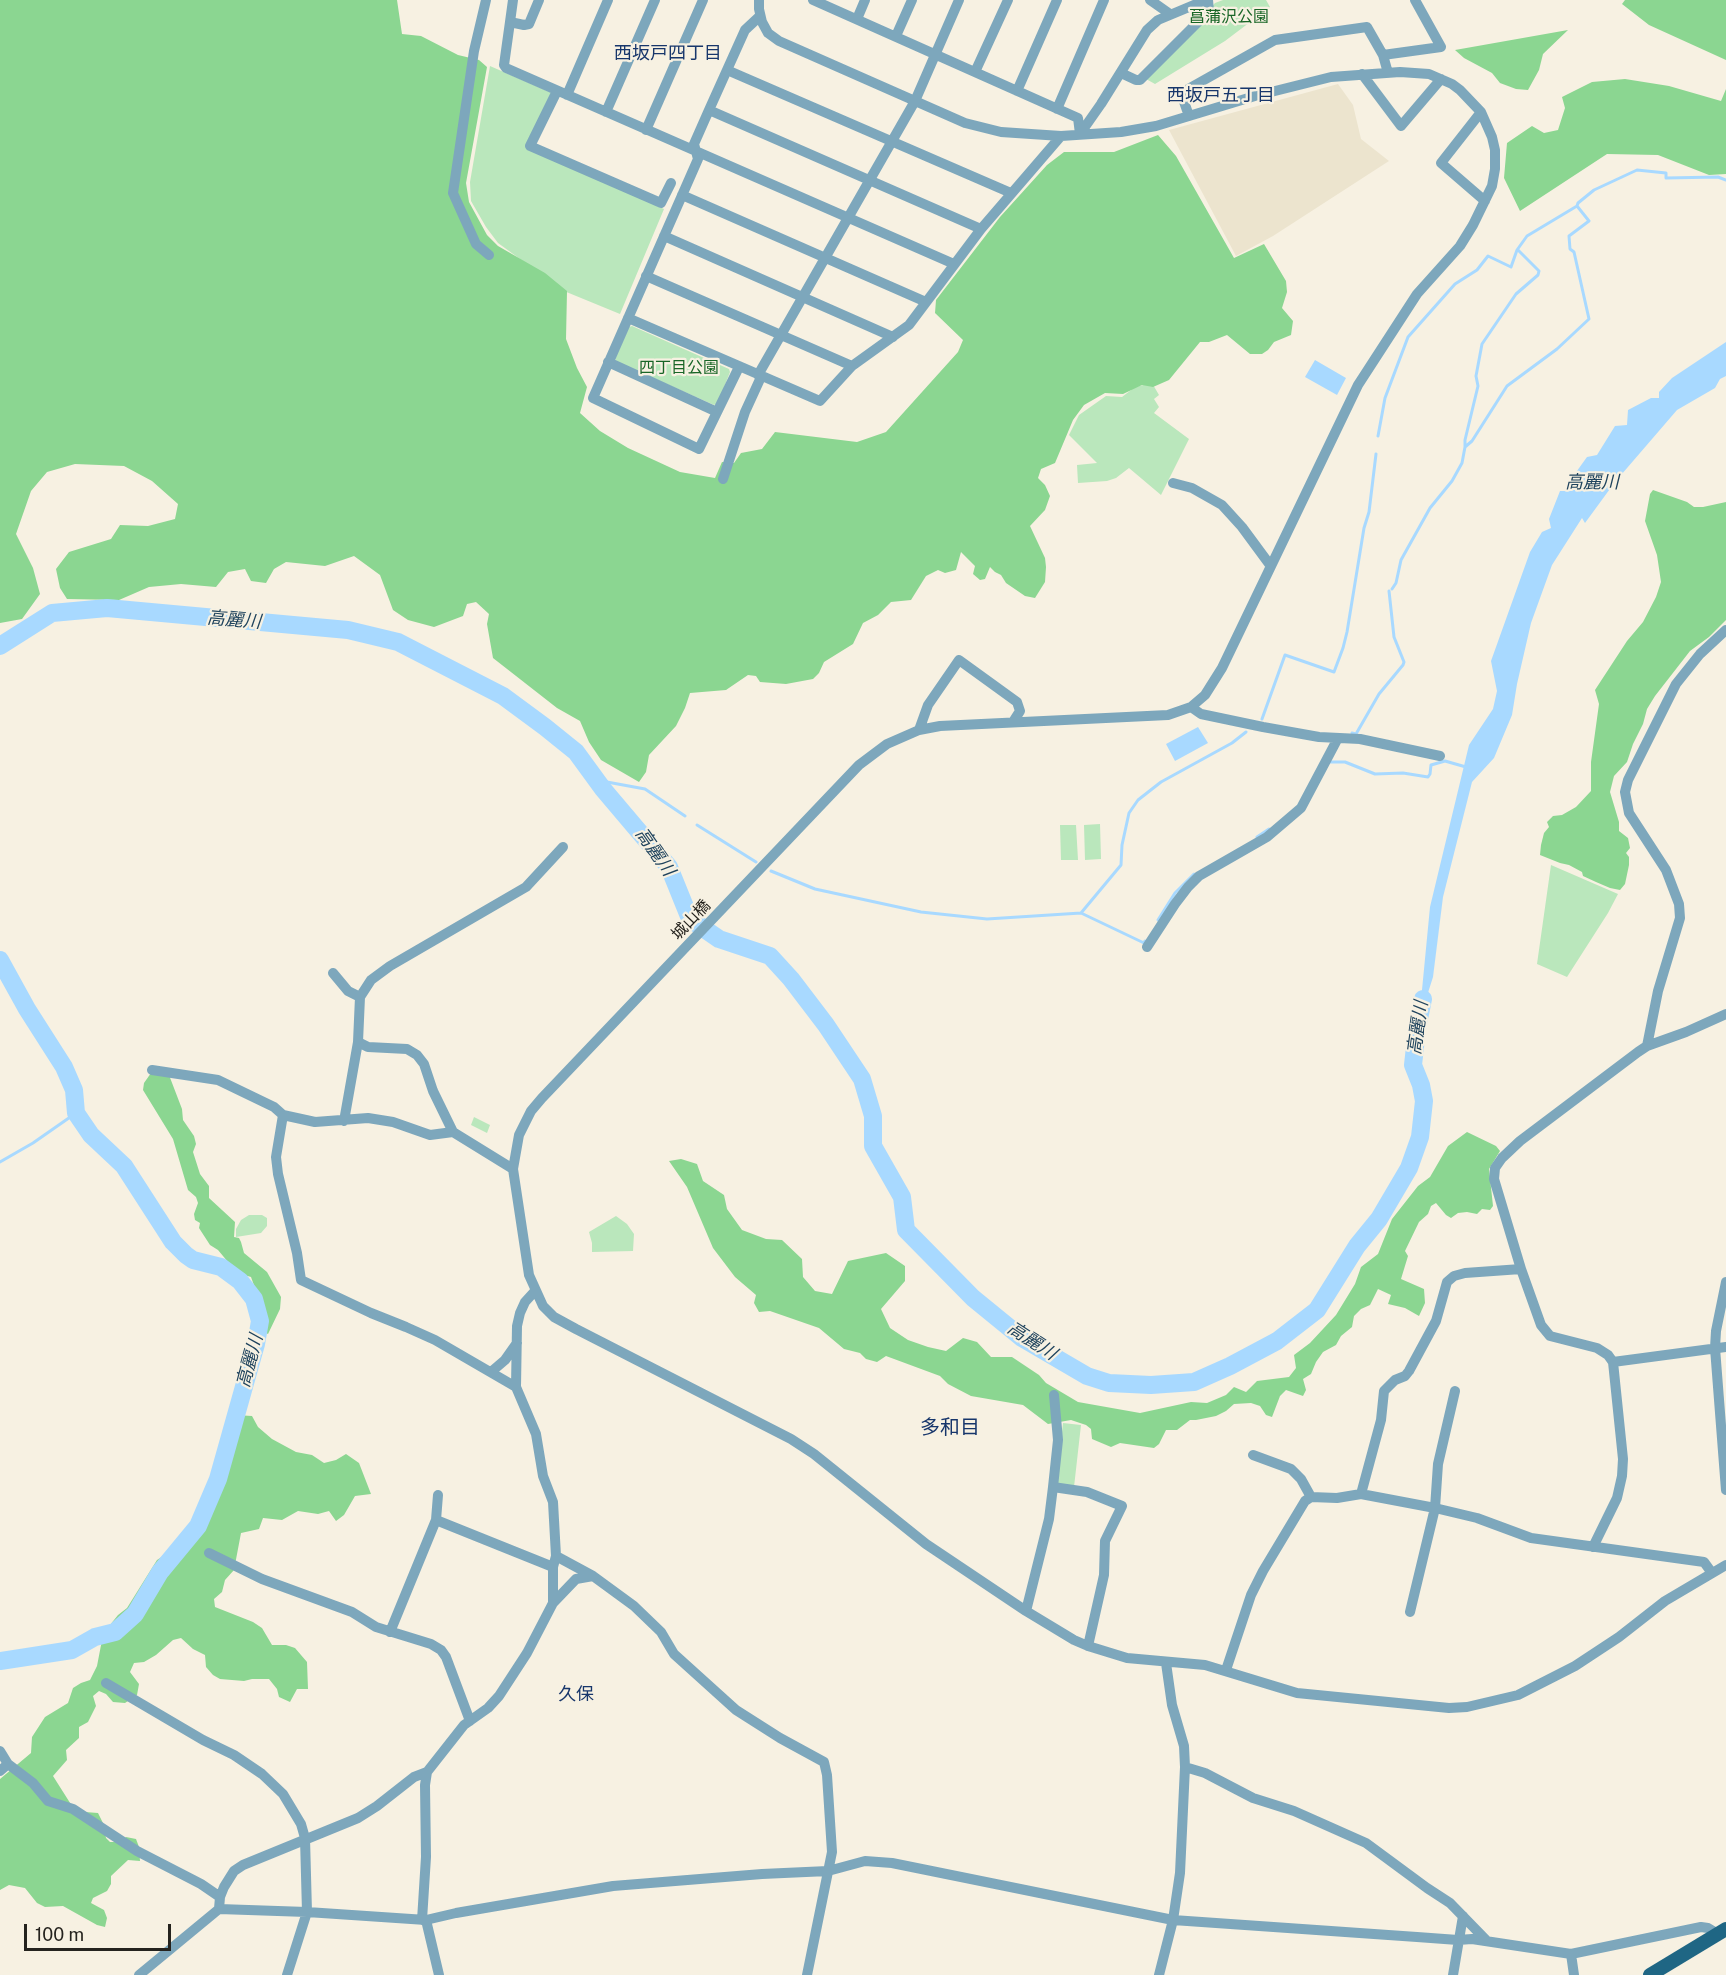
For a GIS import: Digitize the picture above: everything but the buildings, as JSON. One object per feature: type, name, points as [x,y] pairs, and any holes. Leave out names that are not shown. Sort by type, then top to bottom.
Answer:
[{"type":"main road","points":[[1650,1975],[1722,1932]]},
{"type":"street","points":[[486,0],[474,51],[453,194],[476,244],[489,255]]},
{"type":"street","points":[[513,0],[505,67],[954,264]]},
{"type":"street","points":[[510,22],[529,24],[539,0]]},
{"type":"street","points":[[608,0],[562,93],[530,146],[661,203],[671,183]]},
{"type":"street","points":[[606,112],[655,0]]},
{"type":"street","points":[[646,130],[703,0]]},
{"type":"street","points":[[759,0],[760,15],[768,33],[779,41],[965,123],[1001,132],[1060,136],[1121,132],[1156,126],[1255,96],[1316,81],[1362,74],[1413,72],[1441,79],[1460,90],[1481,112],[1495,150],[1492,186],[1485,201],[1460,246],[1417,294],[1358,385],[1216,680],[1191,707],[1201,714],[1297,733],[1360,739],[1440,756]]},
{"type":"street","points":[[815,0],[1078,118],[1080,134]]},
{"type":"street","points":[[857,19],[865,0]]},
{"type":"street","points":[[896,36],[912,0]]},
{"type":"street","points":[[723,479],[759,376],[915,101],[959,0]]},
{"type":"street","points":[[975,72],[1008,0]]},
{"type":"street","points":[[1017,92],[1057,0]]},
{"type":"street","points":[[1057,109],[1104,0]]},
{"type":"street","points":[[1150,0],[1170,14]]},
{"type":"street","points":[[1080,134],[1147,30],[1158,20],[1207,0],[1209,11],[1140,80],[1121,73]]},
{"type":"street","points":[[1383,55],[1442,48],[1415,0]]},
{"type":"street","points":[[739,367],[699,449],[593,398],[698,159],[694,144],[745,30],[760,15]]},
{"type":"street","points":[[1189,116],[1181,93],[1275,40],[1367,27],[1383,55],[1388,73]]},
{"type":"street","points":[[728,70],[1011,193]]},
{"type":"street","points":[[1362,74],[1401,126],[1441,79]]},
{"type":"street","points":[[709,110],[981,229]]},
{"type":"street","points":[[1481,112],[1441,163],[1485,201]]},
{"type":"street","points":[[628,318],[820,401],[852,366],[909,325],[981,229],[1060,136]]},
{"type":"street","points":[[686,161],[694,150]]},
{"type":"street","points":[[682,195],[927,302]]},
{"type":"street","points":[[664,236],[893,338]]},
{"type":"street","points":[[646,276],[852,366]]},
{"type":"street","points":[[608,362],[717,412]]},
{"type":"street","points":[[1173,483],[1192,488],[1222,504],[1270,565]]},
{"type":"street","points":[[1647,1046],[1658,991],[1680,918],[1679,904],[1666,870],[1629,813],[1625,792],[1628,780],[1676,684],[1700,654],[1726,630]]},
{"type":"street","points":[[919,730],[928,705],[959,660],[1017,702],[1020,711],[1013,722]]},
{"type":"street","name":"城山橋","points":[[536,1291],[530,1275],[513,1168],[519,1135],[531,1111],[873,753],[901,737],[919,730],[940,726],[1168,715],[1191,707]]},
{"type":"street","points":[[1147,947],[1188,887],[1199,876],[1267,837],[1301,808],[1338,738]]},
{"type":"street","points":[[344,1121],[358,1042],[360,996],[371,980],[390,966],[526,887],[563,847]]},
{"type":"street","points":[[333,973],[348,991],[360,996]]},
{"type":"street","points":[[1593,1547],[1617,1498],[1623,1476],[1613,1362],[1608,1354],[1597,1348],[1550,1336],[1544,1331],[1521,1269],[1494,1179],[1495,1168],[1520,1141],[1647,1046],[1726,1014]]},
{"type":"street","points":[[358,1042],[368,1047],[407,1049],[417,1055],[424,1065],[453,1132],[513,1168]]},
{"type":"street","points":[[152,1070],[218,1080],[274,1107],[283,1115],[315,1122],[368,1118],[393,1122],[430,1134],[453,1132]]},
{"type":"street","points":[[283,1115],[276,1157],[301,1280],[371,1314],[416,1331],[516,1387]]},
{"type":"street","points":[[1361,1494],[1380,1420],[1384,1391],[1409,1371],[1436,1321],[1447,1282],[1454,1276],[1465,1273],[1521,1269]]},
{"type":"street","points":[[1726,1282],[1716,1330],[1720,1348],[1726,1490]]},
{"type":"street","points":[[553,1603],[555,1561],[553,1502],[543,1476],[536,1434],[516,1387],[520,1313],[525,1302],[536,1291],[543,1306],[558,1319],[791,1439],[814,1454],[926,1544],[1055,1630],[1088,1646],[1127,1658],[1205,1665],[1297,1692],[1449,1708],[1483,1705],[1518,1695],[1575,1666],[1619,1637],[1665,1601],[1726,1565]]},
{"type":"street","points":[[491,1372],[505,1360],[517,1342]]},
{"type":"street","points":[[1613,1362],[1720,1348]]},
{"type":"street","points":[[1410,1612],[1435,1508],[1438,1464],[1455,1390]]},
{"type":"street","points":[[1026,1611],[1049,1519],[1058,1440],[1054,1395]]},
{"type":"street","points":[[1253,1455],[1291,1469],[1301,1479],[1311,1497]]},
{"type":"street","points":[[1053,1487],[1088,1492],[1122,1506],[1105,1541],[1104,1575],[1088,1646]]},
{"type":"street","points":[[1226,1670],[1251,1595],[1305,1501],[1311,1497],[1337,1498],[1361,1494],[1435,1508],[1477,1518],[1531,1538],[1704,1562],[1712,1573]]},
{"type":"street","points":[[390,1632],[436,1520],[438,1495]]},
{"type":"street","points":[[436,1520],[593,1575],[649,1619],[661,1632],[674,1653],[736,1710],[824,1762],[827,1775],[832,1852],[807,1975]]},
{"type":"street","points":[[209,1553],[262,1579],[352,1612],[376,1627],[431,1644],[441,1650],[446,1657],[470,1721]]},
{"type":"street","points":[[436,1972],[424,1920],[427,1772],[455,1734],[488,1708],[509,1682],[553,1603],[576,1579],[593,1575]]},
{"type":"street","points":[[1159,1975],[1173,1920],[1180,1874],[1185,1767],[1184,1746],[1172,1706],[1166,1663]]},
{"type":"street","points":[[106,1683],[203,1740],[234,1755],[262,1774],[283,1794],[301,1824],[305,1838],[307,1912],[287,1975]]},
{"type":"street","points":[[0,1751],[4,1767],[33,1783],[48,1801],[73,1809],[137,1851],[201,1884],[220,1897]]},
{"type":"street","points":[[1185,1767],[1206,1773],[1253,1798],[1294,1811],[1366,1844],[1450,1903],[1487,1941]]},
{"type":"street","points":[[219,1909],[224,1887],[239,1868],[305,1838],[358,1818],[414,1777],[427,1772]]},
{"type":"street","points":[[139,1975],[219,1909],[424,1920],[614,1886],[828,1871],[865,1861],[892,1863],[1173,1920],[1458,1940],[1472,1939],[1571,1954],[1701,1927],[1722,1932]]},
{"type":"street","points":[[1453,1975],[1463,1916]]},
{"type":"street","points":[[1571,1954],[1574,1975]]},
{"type":"shaded area","points":[[1338,84],[1353,105],[1361,139],[1389,161],[1273,236],[1236,256],[1169,130]]},
{"type":"green space","points":[[0,0],[397,0],[402,34],[421,36],[458,55],[479,60],[487,67],[466,183],[469,202],[487,235],[498,246],[545,273],[567,291],[566,339],[587,387],[580,413],[600,431],[628,448],[680,472],[715,478],[722,462],[734,463],[741,453],[762,449],[775,432],[857,442],[886,432],[958,352],[963,340],[935,313],[936,300],[1000,217],[1047,165],[1064,152],[1114,152],[1158,135],[1176,156],[1234,258],[1264,244],[1286,281],[1287,292],[1282,308],[1293,321],[1291,335],[1274,342],[1262,354],[1250,354],[1227,335],[1209,342],[1200,342],[1169,380],[1153,387],[1142,385],[1123,394],[1105,393],[1084,405],[1073,420],[1055,463],[1041,469],[1038,478],[1045,485],[1050,496],[1045,510],[1030,526],[1045,558],[1046,567],[1045,582],[1035,598],[1025,596],[1006,583],[1001,575],[990,567],[985,579],[980,580],[973,574],[975,566],[961,552],[956,570],[945,573],[938,570],[926,576],[911,600],[891,602],[878,615],[863,623],[853,644],[824,662],[813,679],[786,684],[760,682],[756,676],[748,675],[726,690],[690,693],[676,726],[649,755],[646,772],[639,782],[601,760],[589,742],[580,721],[557,708],[493,658],[487,624],[489,614],[476,602],[467,604],[463,616],[434,627],[408,620],[393,610],[380,575],[354,556],[325,566],[286,562],[274,569],[266,583],[251,581],[245,569],[228,572],[216,587],[181,584],[149,587],[119,600],[67,599],[60,588],[56,569],[69,552],[111,539],[120,525],[148,526],[175,519],[178,504],[152,481],[124,466],[75,464],[47,472],[31,491],[16,534],[33,568],[40,594],[22,619],[0,623]]},
{"type":"green space","name":"菖蒲沢公園","points":[[1223,0],[1266,0],[1270,7],[1225,41],[1155,84],[1146,79],[1215,3]]},
{"type":"green space","points":[[1625,0],[1726,0],[1726,60],[1649,25],[1622,4]]},
{"type":"green space","points":[[1568,30],[1543,54],[1539,70],[1528,90],[1516,89],[1500,83],[1492,73],[1464,58],[1455,50]]},
{"type":"green space","points":[[490,66],[552,93],[526,147],[664,209],[620,314],[564,291],[498,243],[471,201],[470,182]]},
{"type":"green space","points":[[1625,79],[1669,86],[1721,101],[1726,89],[1726,174],[1709,175],[1658,155],[1607,154],[1520,211],[1504,178],[1507,143],[1532,126],[1544,133],[1558,130],[1565,108],[1562,97],[1592,82]]},
{"type":"green space","name":"四丁目公園","points":[[632,326],[729,369],[730,372],[718,403],[714,405],[617,362],[615,359],[629,327]]},
{"type":"green space","points":[[1152,383],[1159,395],[1154,399],[1159,407],[1154,413],[1189,439],[1161,495],[1129,468],[1116,478],[1107,481],[1078,483],[1077,465],[1097,463],[1069,435],[1079,415],[1106,396],[1122,397],[1135,387]]},
{"type":"green space","points":[[1653,490],[1687,502],[1694,507],[1726,502],[1726,620],[1690,651],[1655,696],[1647,709],[1627,762],[1614,776],[1610,792],[1619,822],[1619,831],[1628,838],[1630,848],[1626,853],[1629,857],[1629,865],[1625,884],[1620,890],[1583,876],[1582,872],[1569,865],[1540,855],[1544,833],[1549,827],[1547,822],[1553,816],[1562,815],[1576,807],[1591,791],[1591,762],[1599,704],[1595,690],[1627,641],[1643,622],[1661,582],[1657,555],[1645,521],[1650,494]]},
{"type":"green space","points":[[1100,824],[1101,859],[1085,860],[1084,825]]},
{"type":"green space","points":[[1060,825],[1076,825],[1078,860],[1061,860]]},
{"type":"green space","points":[[1551,865],[1618,894],[1567,977],[1537,964]]},
{"type":"green space","points":[[151,1073],[169,1075],[182,1109],[183,1120],[194,1136],[196,1144],[193,1152],[200,1174],[209,1186],[209,1198],[235,1222],[234,1237],[239,1238],[244,1253],[267,1272],[281,1297],[280,1309],[268,1334],[264,1332],[265,1316],[251,1277],[231,1271],[228,1262],[218,1250],[210,1245],[199,1228],[200,1223],[195,1220],[194,1214],[198,1203],[196,1197],[188,1190],[173,1139],[143,1090],[144,1083]]},
{"type":"green space","points":[[474,1117],[490,1125],[487,1133],[471,1125]]},
{"type":"green space","points":[[1467,1132],[1496,1146],[1500,1151],[1489,1169],[1493,1206],[1490,1210],[1482,1209],[1477,1214],[1458,1213],[1451,1218],[1436,1203],[1419,1222],[1405,1251],[1408,1256],[1401,1279],[1424,1289],[1425,1303],[1419,1316],[1405,1308],[1388,1304],[1391,1295],[1378,1289],[1370,1305],[1361,1309],[1354,1316],[1352,1327],[1341,1336],[1336,1345],[1323,1352],[1311,1374],[1303,1379],[1306,1390],[1303,1396],[1286,1390],[1280,1396],[1272,1417],[1266,1415],[1260,1406],[1251,1403],[1234,1404],[1216,1416],[1190,1420],[1177,1430],[1166,1430],[1159,1444],[1154,1448],[1120,1443],[1111,1447],[1092,1439],[1091,1429],[1086,1425],[1071,1420],[1048,1424],[1023,1405],[971,1396],[948,1384],[940,1376],[886,1356],[877,1362],[866,1359],[860,1353],[844,1349],[819,1328],[770,1311],[759,1312],[754,1303],[756,1295],[735,1277],[713,1248],[687,1187],[669,1161],[681,1159],[697,1164],[703,1181],[724,1195],[727,1209],[742,1230],[766,1239],[782,1240],[802,1259],[803,1277],[815,1291],[832,1294],[848,1261],[886,1253],[905,1266],[905,1281],[881,1309],[890,1328],[908,1340],[946,1351],[963,1338],[977,1342],[991,1357],[1012,1357],[1039,1375],[1046,1383],[1078,1402],[1140,1413],[1191,1402],[1207,1403],[1226,1395],[1234,1387],[1246,1392],[1257,1381],[1289,1377],[1296,1368],[1294,1355],[1310,1343],[1336,1315],[1355,1284],[1361,1267],[1378,1254],[1392,1219],[1418,1186],[1430,1177],[1448,1146]]},
{"type":"green space","points":[[249,1215],[262,1215],[267,1218],[267,1226],[261,1233],[236,1237],[236,1229],[241,1220]]},
{"type":"green space","points":[[616,1216],[627,1224],[634,1234],[633,1251],[592,1252],[589,1232]]},
{"type":"green space","points":[[236,1415],[252,1416],[258,1427],[272,1439],[296,1452],[312,1455],[324,1463],[346,1454],[359,1463],[371,1494],[355,1496],[344,1515],[336,1521],[329,1511],[318,1514],[298,1511],[282,1520],[263,1518],[259,1529],[241,1533],[234,1570],[225,1580],[222,1592],[214,1599],[215,1607],[253,1622],[262,1628],[272,1645],[286,1645],[295,1648],[307,1662],[308,1689],[297,1689],[290,1702],[279,1697],[277,1689],[269,1679],[244,1681],[220,1679],[206,1667],[205,1655],[193,1649],[181,1638],[173,1640],[144,1662],[134,1663],[130,1672],[139,1684],[137,1695],[125,1703],[113,1702],[106,1694],[99,1691],[93,1696],[96,1706],[88,1722],[79,1727],[79,1738],[66,1750],[67,1760],[53,1776],[72,1806],[85,1812],[98,1813],[106,1838],[110,1842],[120,1842],[126,1837],[136,1839],[139,1847],[140,1861],[128,1860],[111,1876],[111,1884],[107,1891],[93,1898],[91,1903],[104,1910],[107,1918],[105,1927],[63,1906],[45,1907],[37,1903],[25,1888],[9,1885],[0,1890],[0,1779],[31,1753],[32,1737],[45,1717],[68,1703],[73,1688],[90,1680],[97,1666],[106,1630],[127,1608],[157,1560],[174,1549],[189,1533],[190,1527],[211,1492],[209,1485],[211,1478],[223,1453]]},
{"type":"green space","points":[[1063,1423],[1081,1425],[1074,1487],[1056,1484]]},
{"type":"water","name":"高麗川","points":[[1726,342],[1726,376],[1720,379],[1715,388],[1677,410],[1615,482],[1585,523],[1582,518],[1552,565],[1531,623],[1512,715],[1494,758],[1472,782],[1443,897],[1433,977],[1419,1021],[1430,907],[1469,745],[1493,709],[1497,691],[1491,661],[1530,552],[1542,532],[1551,528],[1549,519],[1560,491],[1568,491],[1569,482],[1587,457],[1597,455],[1615,426],[1627,425],[1628,410],[1651,398],[1659,398],[1659,392],[1672,378]]},
{"type":"water","points":[[1315,360],[1346,378],[1337,395],[1305,377]]},
{"type":"water","points":[[1198,727],[1208,743],[1175,761],[1166,744]]},
{"type":"waterway","points":[[1392,589],[1396,583],[1401,560],[1430,508],[1452,481],[1462,463],[1465,447],[1472,441],[1507,386],[1557,349],[1589,319],[1574,252],[1570,249],[1569,236],[1589,221],[1577,206],[1578,203],[1594,190],[1637,170],[1666,173],[1666,178],[1718,177],[1726,180]]},
{"type":"waterway","points":[[1378,436],[1385,398],[1408,337],[1455,284],[1477,270],[1488,256],[1511,267],[1517,250],[1527,236],[1577,206]]},
{"type":"waterway","points":[[1465,447],[1478,386],[1476,376],[1482,344],[1516,294],[1538,275],[1539,271],[1518,250]]},
{"type":"waterway","points":[[1262,719],[1285,655],[1334,672],[1347,632],[1364,528],[1369,512],[1376,454]]},
{"type":"waterway","points":[[1352,733],[1356,734],[1379,694],[1404,662],[1394,637],[1389,591]]},
{"type":"waterway","name":"高麗川","points":[[0,646],[52,613],[107,608],[348,630],[398,642],[503,696],[576,752],[603,789],[669,867],[690,919],[719,939],[770,956],[791,979],[826,1025],[862,1079],[873,1116],[873,1146],[902,1197],[906,1230],[973,1298],[1022,1338],[1087,1376],[1109,1383],[1151,1385],[1194,1382],[1277,1341],[1317,1310],[1357,1246],[1379,1219],[1409,1168],[1420,1137],[1424,1101],[1421,1085],[1413,1065],[1423,999]]},
{"type":"waterway","points":[[1081,913],[1121,865],[1122,845],[1129,813],[1138,800],[1161,782],[1232,743],[1246,732]]},
{"type":"waterway","points":[[1328,762],[1345,762],[1375,774],[1403,773],[1428,777],[1431,765],[1445,761],[1466,767]]},
{"type":"waterway","points":[[596,780],[645,789],[685,816]]},
{"type":"waterway","points":[[697,825],[756,862]]},
{"type":"waterway","points":[[1257,837],[1269,829]]},
{"type":"waterway","points":[[771,871],[815,889],[921,912],[987,919],[1081,913],[1144,943],[1145,941]]},
{"type":"waterway","points":[[1158,920],[1175,893],[1194,874]]},
{"type":"waterway","name":"高麗川","points":[[0,960],[27,1009],[64,1067],[74,1090],[76,1113],[91,1135],[124,1166],[173,1242],[186,1255],[193,1260],[221,1267],[240,1281],[254,1299],[260,1321],[256,1344],[218,1479],[198,1526],[160,1572],[135,1614],[115,1632],[95,1637],[72,1650],[0,1661]]},
{"type":"waterway","points":[[0,1162],[33,1143],[76,1113]]},
{"type":"district","name":"西坂戸四丁目","points":[[668,53]]},
{"type":"district","name":"西坂戸五丁目","points":[[1221,95]]},
{"type":"district","name":"多和目","points":[[950,1428]]},
{"type":"district","name":"久保","points":[[576,1694]]}]
